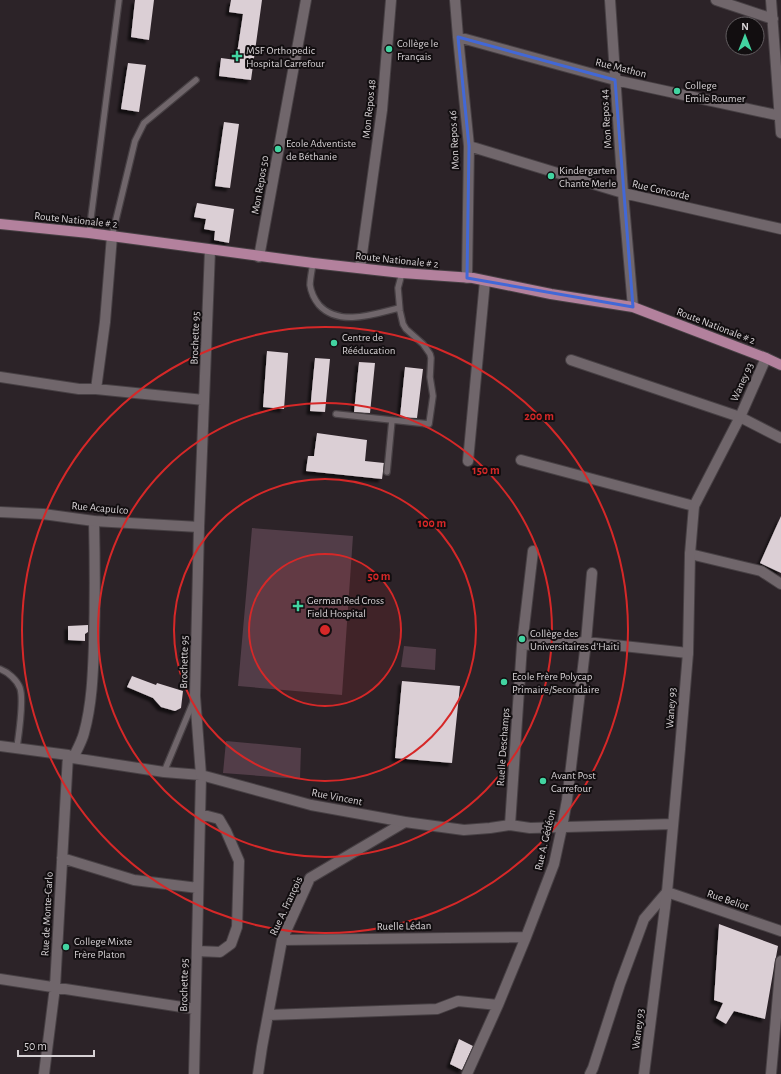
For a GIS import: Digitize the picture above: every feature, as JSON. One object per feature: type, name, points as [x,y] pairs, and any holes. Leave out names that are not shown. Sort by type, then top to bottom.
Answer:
[{"type":"main road","name":"Route Nationale # 2","points":[[0,224],[90,233],[313,264],[467,278],[551,294],[633,307],[766,358],[781,366]]},
{"type":"street","name":"Mon Repos 50","points":[[259,257],[306,0]]},
{"type":"street","name":"Mon Repos 48","points":[[360,268],[382,110],[391,0]]},
{"type":"street","name":"Mon Repos 46","points":[[455,0],[469,146],[467,278]]},
{"type":"street","name":"Mon Repos 44","points":[[610,0],[623,193],[633,307]]},
{"type":"street","points":[[716,0],[773,19]]},
{"type":"street","points":[[771,0],[781,133]]},
{"type":"street","name":"Rue Mathon","points":[[458,37],[615,80],[780,116]]},
{"type":"street","name":"Rue Concorde","points":[[469,146],[623,193],[781,229]]},
{"type":"street","points":[[96,389],[105,322],[112,236]]},
{"type":"street","name":"Brochette 95","points":[[194,1074],[201,775],[195,696],[199,527],[210,250]]},
{"type":"street","points":[[468,461],[485,281]]},
{"type":"street","name":"Waney 93","points":[[644,1074],[667,892],[680,749],[688,653],[690,554],[694,506],[740,417],[766,358]]},
{"type":"street","points":[[571,360],[740,417],[781,438]]},
{"type":"street","points":[[0,377],[79,389],[96,389],[204,400]]},
{"type":"street","points":[[521,460],[694,506]]},
{"type":"street","name":"Rue Acapulco","points":[[0,512],[43,514],[94,521],[199,527]]},
{"type":"street","name":"Rue de Monte-Carlo","points":[[44,1074],[55,987],[62,858],[71,757],[84,734],[94,662],[94,521]]},
{"type":"street","name":"Ruelle Deschamps","points":[[510,825],[522,645],[533,551]]},
{"type":"street","points":[[690,554],[761,571],[781,584]]},
{"type":"street","name":"Rue A. Gédéon","points":[[467,1074],[498,1006],[554,864],[562,827],[586,642],[592,573]]},
{"type":"street","points":[[522,645],[586,642],[688,653]]},
{"type":"street","name":"Rue Vincent","points":[[0,746],[17,747],[164,772],[201,775],[311,805],[404,822],[464,830],[510,825],[530,828],[673,824]]},
{"type":"street","points":[[197,951],[220,952],[231,944],[238,927],[239,861],[226,831],[219,820],[200,814]]},
{"type":"street","name":"Rue A. François","points":[[258,1074],[282,940],[310,878],[404,822]]},
{"type":"street","points":[[62,858],[134,880],[198,888]]},
{"type":"street","points":[[590,1074],[620,984],[644,919],[667,892]]},
{"type":"street","name":"Rue Beliot","points":[[667,892],[781,931]]},
{"type":"street","name":"Ruelle Lédan","points":[[282,940],[526,937]]},
{"type":"street","points":[[771,1074],[781,961]]},
{"type":"street","points":[[0,979],[196,1008]]},
{"type":"street","points":[[268,1015],[437,1009],[458,1001],[498,1006]]},
{"type":"lane","points":[[90,233],[119,0]]},
{"type":"lane","points":[[112,236],[135,142],[144,123],[196,80]]},
{"type":"lane","points":[[313,264],[310,285],[316,302],[324,310],[338,316],[355,317],[399,308]]},
{"type":"lane","points":[[336,414],[429,424],[434,396],[430,377],[431,358],[423,344],[406,329],[403,324],[399,308],[398,288],[402,273]]},
{"type":"lane","points":[[387,472],[392,420]]},
{"type":"lane","points":[[0,669],[4,670],[12,677],[21,689],[22,699],[17,747]]},
{"type":"lane","points":[[164,772],[195,696]]},
{"type":"highlighted area","points":[[458,37],[615,80],[633,307],[467,278],[469,146]]},
{"type":"shaded area","points":[[252,528],[353,536],[342,695],[238,686]]},
{"type":"shaded area","points":[[404,646],[436,649],[435,670],[401,667]]},
{"type":"shaded area","points":[[226,741],[301,748],[300,779],[223,773]]},
{"type":"building","points":[[135,0],[154,0],[149,40],[131,37]]},
{"type":"building","points":[[231,0],[262,0],[251,80],[219,76],[221,58],[236,60],[243,14],[229,12]]},
{"type":"building","points":[[128,63],[146,65],[139,112],[121,109]]},
{"type":"building","points":[[224,122],[239,124],[230,188],[215,186]]},
{"type":"building","points":[[197,203],[234,209],[229,243],[214,240],[215,231],[204,229],[206,219],[194,217]]},
{"type":"building","points":[[267,351],[288,353],[284,409],[263,407]]},
{"type":"building","points":[[315,358],[330,359],[325,412],[310,411]]},
{"type":"building","points":[[359,362],[375,363],[370,413],[354,412]]},
{"type":"building","points":[[405,367],[423,369],[417,418],[400,417]]},
{"type":"building","points":[[317,433],[367,440],[365,461],[384,463],[382,479],[306,471],[308,456],[314,456]]},
{"type":"building","points":[[781,516],[781,573],[760,563]]},
{"type":"building","points":[[88,625],[88,632],[85,634],[85,641],[68,640],[68,626]]},
{"type":"building","points":[[132,676],[156,685],[157,683],[183,691],[181,708],[175,711],[161,707],[153,698],[127,687]]},
{"type":"building","points":[[402,681],[460,686],[452,763],[395,758]]},
{"type":"building","points":[[719,924],[778,946],[765,1019],[734,1011],[726,1024],[716,1018],[723,1003],[714,1000]]},
{"type":"building","points":[[459,1039],[473,1046],[462,1070],[450,1064]]},
{"type":"place","name":"Collège le Français","points":[[389,49]]},
{"type":"place","name":"MSF Orthopedic Hospital Carrefour","points":[[237,56]]},
{"type":"place","name":"College Emile Roumer","points":[[677,91]]},
{"type":"place","name":"Ecole Adventiste de Béthanie","points":[[278,149]]},
{"type":"place","name":"Kindergarten Chante Merle","points":[[551,176]]},
{"type":"place","name":"Centre de Rééducation","points":[[334,343]]},
{"type":"place","name":"German Red Cross Field Hospital","points":[[298,606]]},
{"type":"place","name":"Collège des Universitaires d’Haiti","points":[[522,639]]},
{"type":"place","name":"Ecole Frère Polycap Primaire/Secondaire","points":[[504,682]]},
{"type":"place","name":"Avant Post Carrefour","points":[[543,781]]},
{"type":"place","name":"College Mixte Frère Platon","points":[[66,947]]}]
